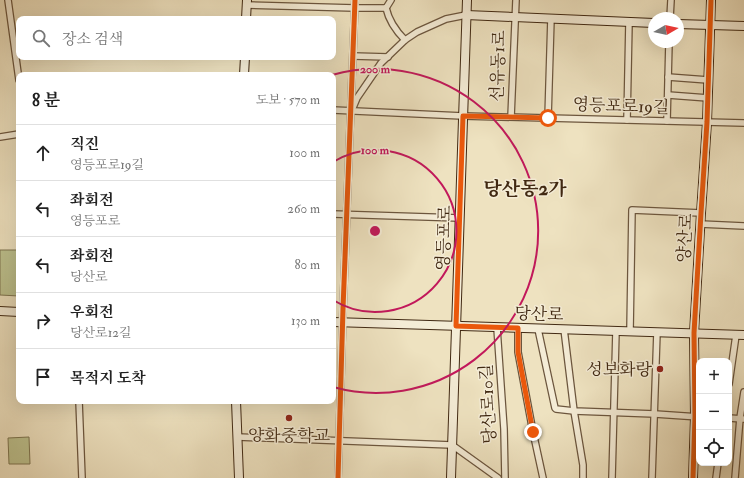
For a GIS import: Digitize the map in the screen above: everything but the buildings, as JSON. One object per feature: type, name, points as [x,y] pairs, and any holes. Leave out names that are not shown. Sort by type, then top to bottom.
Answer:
[{"type":"main road","name":"영등포로","points":[[451,478],[467,0]]},
{"type":"main road","name":"양산로","points":[[696,394],[694,333],[700,213],[707,122],[711,0]]},
{"type":"main road","points":[[246,16],[247,3]]},
{"type":"main road","name":"선유동1로","points":[[466,15],[648,23]]},
{"type":"main road","points":[[684,24],[744,26]]},
{"type":"main road","points":[[244,72],[245,60]]},
{"type":"main road","points":[[0,311],[16,312]]},
{"type":"main road","name":"당산로","points":[[336,322],[740,335]]},
{"type":"main road","points":[[236,404],[239,478]]},
{"type":"main road","name":"양산로","points":[[693,478],[696,430]]},
{"type":"street","points":[[8,0],[16,58]]},
{"type":"street","points":[[338,478],[355,0]]},
{"type":"street","points":[[391,0],[386,8],[387,14],[395,30],[405,40]]},
{"type":"street","points":[[515,17],[516,0]]},
{"type":"street","points":[[670,12],[671,0]]},
{"type":"street","points":[[247,3],[386,8]]},
{"type":"street","points":[[351,111],[353,110],[357,98],[381,63],[405,40],[435,23],[466,15]]},
{"type":"street","name":"선유동1로","points":[[511,117],[515,17]]},
{"type":"street","points":[[548,118],[551,18]]},
{"type":"street","points":[[627,120],[629,22]]},
{"type":"street","points":[[667,121],[670,48]]},
{"type":"street","points":[[353,56],[388,57]]},
{"type":"street","points":[[16,60],[18,72]]},
{"type":"street","points":[[668,77],[708,80]]},
{"type":"street","points":[[668,95],[708,98]]},
{"type":"street","name":"영등포로19길","points":[[336,110],[463,116],[744,123]]},
{"type":"street","points":[[0,137],[16,134]]},
{"type":"street","points":[[630,331],[632,210],[700,213]]},
{"type":"street","points":[[336,214],[460,218]]},
{"type":"street","points":[[700,224],[744,226]]},
{"type":"street","name":"당산로10길","points":[[497,328],[504,429],[505,478]]},
{"type":"street","points":[[518,328],[518,352],[533,432],[544,478]]},
{"type":"street","points":[[538,329],[555,408],[558,410],[696,417]]},
{"type":"street","points":[[564,330],[583,478]]},
{"type":"street","points":[[612,478],[616,331]]},
{"type":"street","points":[[652,478],[657,332]]},
{"type":"street","points":[[732,371],[740,335]]},
{"type":"street","points":[[735,478],[744,392]]},
{"type":"street","points":[[79,404],[82,478]]},
{"type":"street","points":[[238,437],[452,445],[498,478]]},
{"type":"street","points":[[716,478],[718,466]]},
{"type":"green space","points":[[0,250],[16,250],[16,296],[0,295]]},
{"type":"green space","points":[[29,437],[30,464],[9,464],[8,438]]},
{"type":"cycle path","points":[[338,478],[355,0]]},
{"type":"cycle path","points":[[693,478],[695,417],[694,333],[707,122],[711,0]]},
{"type":"place","name":"성보화랑","points":[[660,369]]},
{"type":"place","name":"양화중학교","points":[[289,418]]},
{"type":"district","name":"당산동2가","points":[[525,189]]},
{"type":"route","points":[[533,432],[518,352],[518,328],[456,326],[463,116],[548,118]]}]
